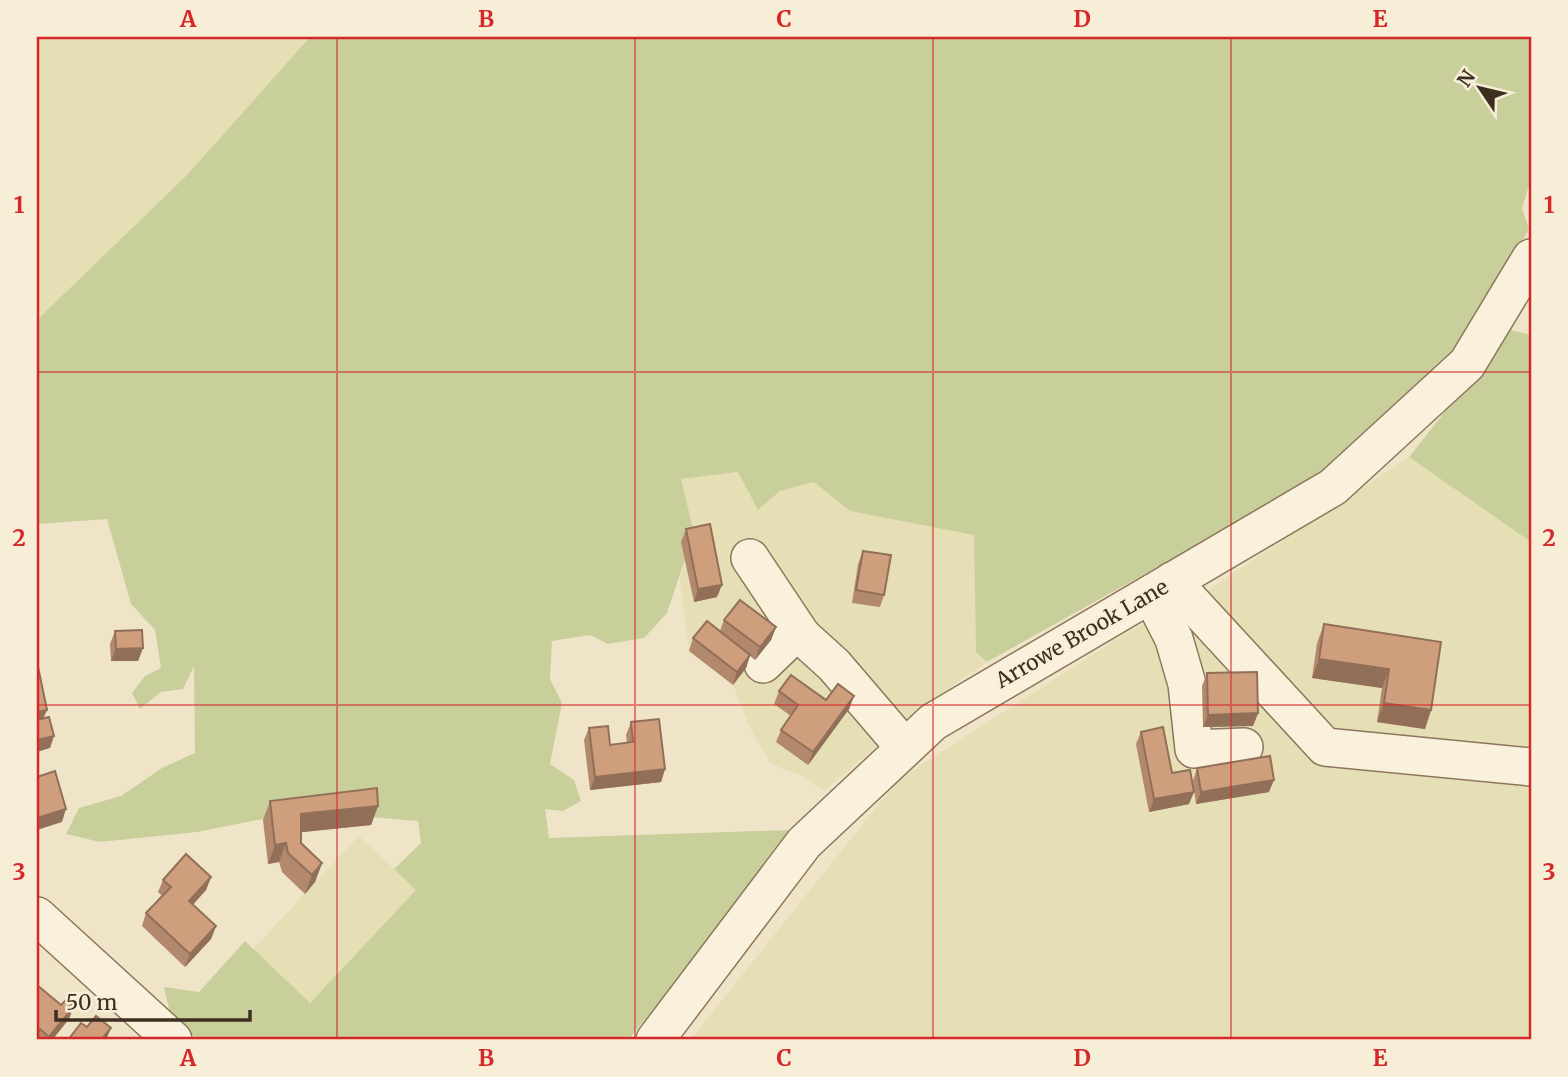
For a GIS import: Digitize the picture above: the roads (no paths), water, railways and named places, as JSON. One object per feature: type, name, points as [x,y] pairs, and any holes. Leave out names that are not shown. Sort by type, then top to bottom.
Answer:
[{"type":"street","name":"Arrowe Brook Lane","points":[[655,1040],[804,843],[933,722],[1333,486],[1467,364],[1531,258]]},
{"type":"street","points":[[750,558],[802,636],[834,665],[905,748]]},
{"type":"street","points":[[1162,587],[1187,684],[1194,749],[1244,747]]},
{"type":"street","points":[[1162,587],[1325,747],[1531,767]]},
{"type":"street","points":[[763,664],[790,638],[802,636]]},
{"type":"street","points":[[37,916],[173,1040]]}]
